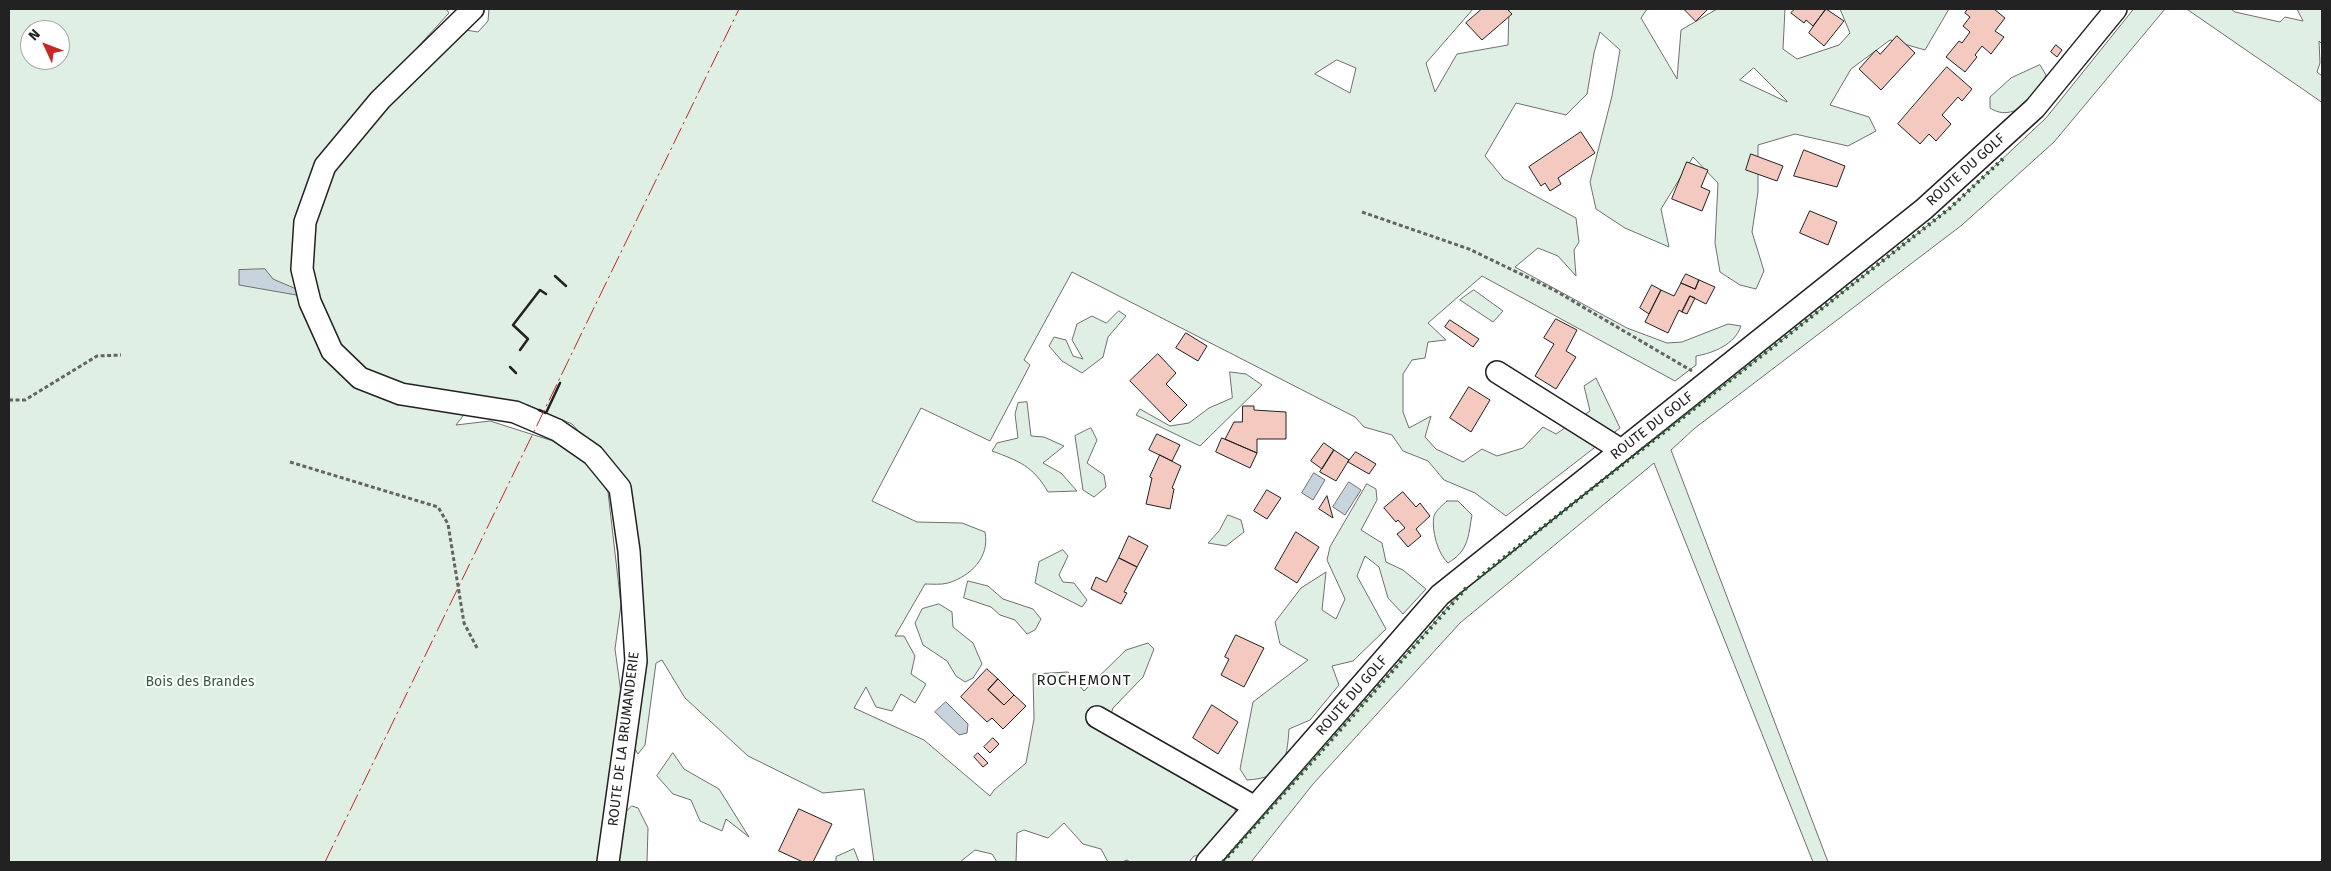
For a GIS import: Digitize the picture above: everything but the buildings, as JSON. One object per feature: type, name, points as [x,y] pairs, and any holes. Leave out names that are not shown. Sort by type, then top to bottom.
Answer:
[{"type":"street","name":"ROUTE DE LA BRUMANDERIE","points":[[473,9],[380,100],[326,166],[305,222],[302,269],[310,302],[332,351],[360,378],[401,394],[515,412],[558,430],[593,456],[620,488],[629,551],[636,661],[608,862]]},
{"type":"street","name":"ROUTE DU GOLF","points":[[1207,862],[1440,595],[1944,191],[2035,108],[2116,9]]},
{"type":"street","points":[[1496,372],[1621,450]]},
{"type":"street","points":[[1097,717],[1256,807]]},
{"type":"path","points":[[1362,212],[1470,249],[1554,290],[1709,380]]},
{"type":"path","points":[[9,400],[25,400],[97,356],[121,355]]},
{"type":"path","points":[[290,462],[438,507],[448,524],[464,623],[477,648]]},
{"type":"green space","name":"Bois des Brandes","points":[[9,9],[446,9],[449,13],[338,134],[311,190],[453,28],[478,32],[488,21],[489,9],[1473,9],[1426,63],[1435,92],[1457,54],[1508,45],[1509,9],[1647,9],[1641,18],[1677,79],[1681,30],[1717,9],[1785,9],[1783,49],[1797,59],[1839,45],[1850,33],[1840,9],[1949,9],[1925,50],[1890,40],[1851,69],[1830,105],[1869,117],[1876,131],[1848,146],[1795,134],[1758,145],[1758,192],[1752,232],[1764,271],[1756,289],[1740,285],[1720,272],[1715,243],[1718,183],[1693,157],[1661,209],[1669,247],[1625,228],[1596,209],[1590,182],[1612,96],[1620,50],[1600,32],[1594,53],[1587,94],[1566,115],[1516,103],[1485,156],[1504,179],[1576,218],[1579,242],[1574,250],[1576,276],[1558,256],[1538,248],[1515,267],[1627,328],[1667,343],[1682,342],[1728,324],[1741,326],[1734,338],[1723,347],[1710,353],[1696,356],[1696,365],[1675,381],[1482,276],[1428,323],[1446,340],[1428,342],[1425,358],[1412,360],[1403,374],[1403,412],[1409,428],[1431,416],[1425,437],[1436,449],[1463,462],[1482,449],[1497,456],[1523,448],[1543,427],[1556,434],[1590,411],[1584,386],[1596,378],[1620,428],[1506,516],[1475,493],[1444,480],[1428,461],[1403,451],[1392,435],[1364,427],[1355,417],[1072,272],[1024,360],[1030,365],[990,441],[921,408],[872,501],[917,522],[962,523],[985,532],[985,550],[977,564],[964,576],[945,584],[925,584],[895,636],[904,636],[915,656],[911,674],[926,684],[915,703],[901,694],[892,711],[876,707],[866,687],[854,708],[924,740],[990,796],[994,790],[1026,763],[1034,719],[1033,674],[1068,672],[1084,691],[1126,650],[1148,643],[1154,649],[1143,677],[1113,708],[1105,733],[1222,775],[1233,802],[1235,818],[1226,833],[1206,855],[1194,856],[1189,862],[1130,862],[1127,860],[1108,862],[1101,849],[1083,844],[1064,823],[1048,838],[1024,830],[1017,833],[1016,862],[997,862],[992,854],[975,850],[960,862],[874,862],[864,789],[823,793],[748,756],[685,698],[662,660],[656,663],[645,745],[638,754],[632,744],[617,505],[600,455],[572,424],[528,405],[477,398],[456,425],[490,421],[553,441],[591,467],[608,492],[621,605],[615,649],[622,700],[600,862],[9,862]],"holes":[[[1337,60],[1356,68],[1350,93],[1315,74]],[[1754,68],[1787,101],[1787,102],[1740,80]]]},
{"type":"green space","points":[[2134,9],[2165,9],[2054,142],[1962,225],[1695,428],[1671,450],[1828,862],[1813,862],[1654,463],[1460,623],[1313,784],[1251,862],[1223,862],[1465,588],[1950,208],[2046,118]]},
{"type":"green space","points":[[2187,9],[2231,9],[2235,12],[2280,22],[2285,17],[2303,21],[2297,9],[2322,9],[2322,44],[2319,41],[2320,63],[2317,72],[2322,76],[2322,102]]},
{"type":"green space","points":[[2040,65],[2046,75],[2036,100],[2019,109],[2008,112],[2002,113],[1990,108],[1990,97],[2011,78]]},
{"type":"green space","points":[[1474,290],[1503,311],[1493,322],[1460,300]]},
{"type":"green space","points":[[1119,311],[1126,316],[1108,337],[1103,357],[1082,373],[1062,361],[1049,346],[1054,337],[1066,340],[1073,356],[1083,359],[1072,340],[1077,324],[1092,316],[1106,323]]},
{"type":"green space","points":[[1230,372],[1246,374],[1262,385],[1200,446],[1136,415],[1140,409],[1170,426],[1189,423],[1209,408],[1232,398]]},
{"type":"green space","points":[[1027,402],[1031,436],[1044,437],[1064,446],[1043,463],[1061,473],[1077,491],[1048,492],[1031,470],[1010,458],[992,451],[997,443],[1018,438],[1015,414],[1018,403]]},
{"type":"green space","points":[[1091,428],[1097,440],[1087,463],[1104,475],[1106,487],[1094,497],[1083,490],[1075,436]]},
{"type":"green space","points":[[1367,484],[1376,489],[1377,500],[1361,530],[1382,543],[1386,562],[1403,570],[1426,589],[1403,614],[1388,598],[1379,567],[1365,556],[1357,576],[1386,629],[1353,661],[1332,666],[1339,685],[1310,720],[1289,729],[1287,751],[1281,766],[1276,772],[1259,779],[1247,780],[1240,769],[1253,702],[1308,660],[1280,644],[1275,622],[1301,588],[1326,572],[1322,610],[1336,619],[1345,599],[1327,560],[1330,547]]},
{"type":"green space","points":[[1447,501],[1458,501],[1472,515],[1464,548],[1448,563],[1438,548],[1433,522],[1436,512]]},
{"type":"green space","points":[[1228,515],[1241,520],[1244,532],[1226,546],[1208,543],[1219,531]]},
{"type":"green space","points":[[1063,550],[1068,556],[1059,575],[1063,582],[1074,583],[1087,600],[1082,607],[1035,583],[1039,562]]},
{"type":"green space","points":[[968,581],[988,586],[1003,599],[1033,609],[1041,619],[1035,630],[1027,634],[1015,620],[1000,615],[991,607],[964,598]]},
{"type":"green space","points":[[939,604],[952,612],[953,627],[973,643],[982,664],[973,678],[965,682],[956,676],[947,661],[923,645],[915,623],[922,609]]},
{"type":"green space","points":[[673,753],[684,769],[719,789],[749,837],[726,819],[722,831],[700,821],[691,800],[673,794],[657,776]]},
{"type":"green space","points":[[632,806],[638,808],[648,828],[647,862],[619,862],[619,819]]},
{"type":"green space","points":[[854,849],[859,862],[836,862],[836,857]]},
{"type":"shaded area","points":[[265,269],[273,279],[301,291],[302,296],[239,285],[239,270]]},
{"type":"shaded area","points":[[1314,473],[1325,480],[1313,500],[1302,493]]},
{"type":"shaded area","points":[[1349,482],[1361,490],[1345,515],[1333,507]]},
{"type":"shaded area","points":[[946,702],[968,724],[967,733],[959,735],[935,712]]},
{"type":"hedge","points":[[1478,578],[1950,208],[2005,157]]},
{"type":"hedge","points":[[1223,862],[1467,587]]},
{"type":"wall","points":[[555,276],[566,286]]},
{"type":"wall","points":[[520,350],[528,339],[513,325],[540,290],[546,294]]},
{"type":"wall","points":[[510,367],[516,373]]},
{"type":"wall","points":[[539,410],[546,413],[560,383]]},
{"type":"power","points":[[325,862],[739,9]]},
{"type":"district","name":"ROCHEMONT","points":[[1084,681]]}]
